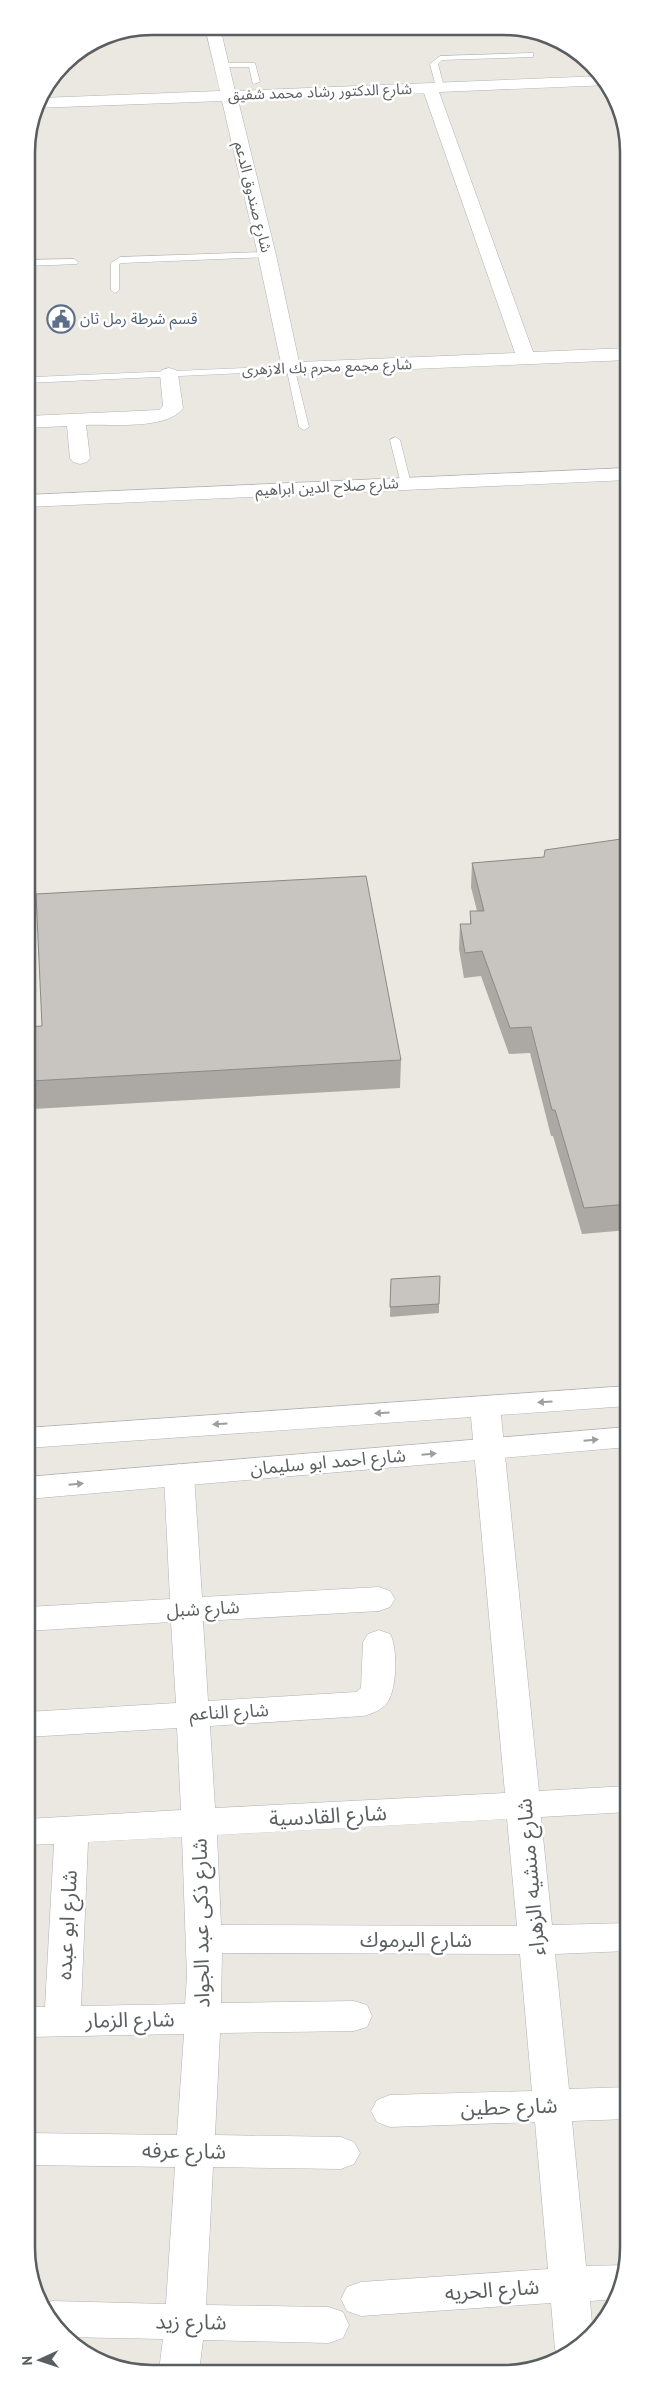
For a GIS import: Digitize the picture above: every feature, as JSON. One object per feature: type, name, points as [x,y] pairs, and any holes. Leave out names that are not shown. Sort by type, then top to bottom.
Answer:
[{"type":"street","name":"شارع صندوق الدعم","points":[[214,35],[267,255],[291,368]]},
{"type":"street","name":"شارع الدكتور رشاد محمد شفيق","points":[[46,103],[596,81]]},
{"type":"street","points":[[435,88],[526,359]]},
{"type":"street","name":"شارع مجمع محرم بك الازهرى","points":[[291,368],[620,354]]},
{"type":"street","points":[[35,422],[152,418],[166,414],[173,408],[169,374]]},
{"type":"street","points":[[76,420],[80,458]]},
{"type":"street","name":"شارع صلاح الدين ابراهيم","points":[[35,501],[620,474]]},
{"type":"street","points":[[35,1437],[620,1397]]},
{"type":"street","name":"شارع منشيه الزهراء","points":[[485,1406],[574,2341]]},
{"type":"street","name":"شارع احمد ابو سليمان","points":[[35,1487],[620,1438]]},
{"type":"street","name":"شارع ذكى عبد الجواد","points":[[179,1475],[199,1823],[205,1977],[185,2322],[180,2365]]},
{"type":"street","name":"شارع شبل","points":[[35,1619],[379,1599]]},
{"type":"street","name":"شارع الناعم","points":[[35,1724],[363,1704],[374,1695],[377,1689],[379,1642]]},
{"type":"street","name":"شارع القادسية","points":[[35,1831],[620,1799]]},
{"type":"street","name":"شارع ابو عبده","points":[[62,2022],[72,1829]]},
{"type":"street","name":"شارع اليرموك","points":[[203,1939],[536,1940],[620,1937]]},
{"type":"street","name":"شارع الزمار","points":[[35,2022],[354,2016]]},
{"type":"street","name":"شارع حطين","points":[[390,2111],[620,2103]]},
{"type":"street","name":"شارع عرفه","points":[[35,2149],[341,2153]]},
{"type":"street","name":"شارع الحريه","points":[[361,2298],[615,2281]]},
{"type":"street","name":"شارع زيد","points":[[60,2319],[329,2325]]},
{"type":"lane","points":[[435,88],[434,64],[440,58],[530,55]]},
{"type":"lane","points":[[220,65],[252,65],[256,82]]},
{"type":"lane","points":[[116,290],[115,263],[120,260],[267,255]]},
{"type":"lane","points":[[35,264],[74,262]]},
{"type":"lane","points":[[291,368],[304,427]]},
{"type":"lane","name":"شارع مجمع محرم بك الازهرى","points":[[35,380],[291,368]]},
{"type":"lane","points":[[395,440],[406,484]]},
{"type":"building","points":[[620,839],[620,1205],[584,1208],[555,1110],[552,1110],[531,1027],[510,1028],[482,951],[465,953],[460,924],[471,924],[470,911],[484,911],[472,863],[544,857],[545,850]]},
{"type":"building","points":[[366,876],[401,1060],[35,1081],[35,1026],[42,1026],[36,894]]},
{"type":"building","points":[[440,1276],[439,1304],[390,1307],[391,1279]]},
{"type":"place","name":"قسم شرطة رمل ثان","points":[[61,319]]}]
